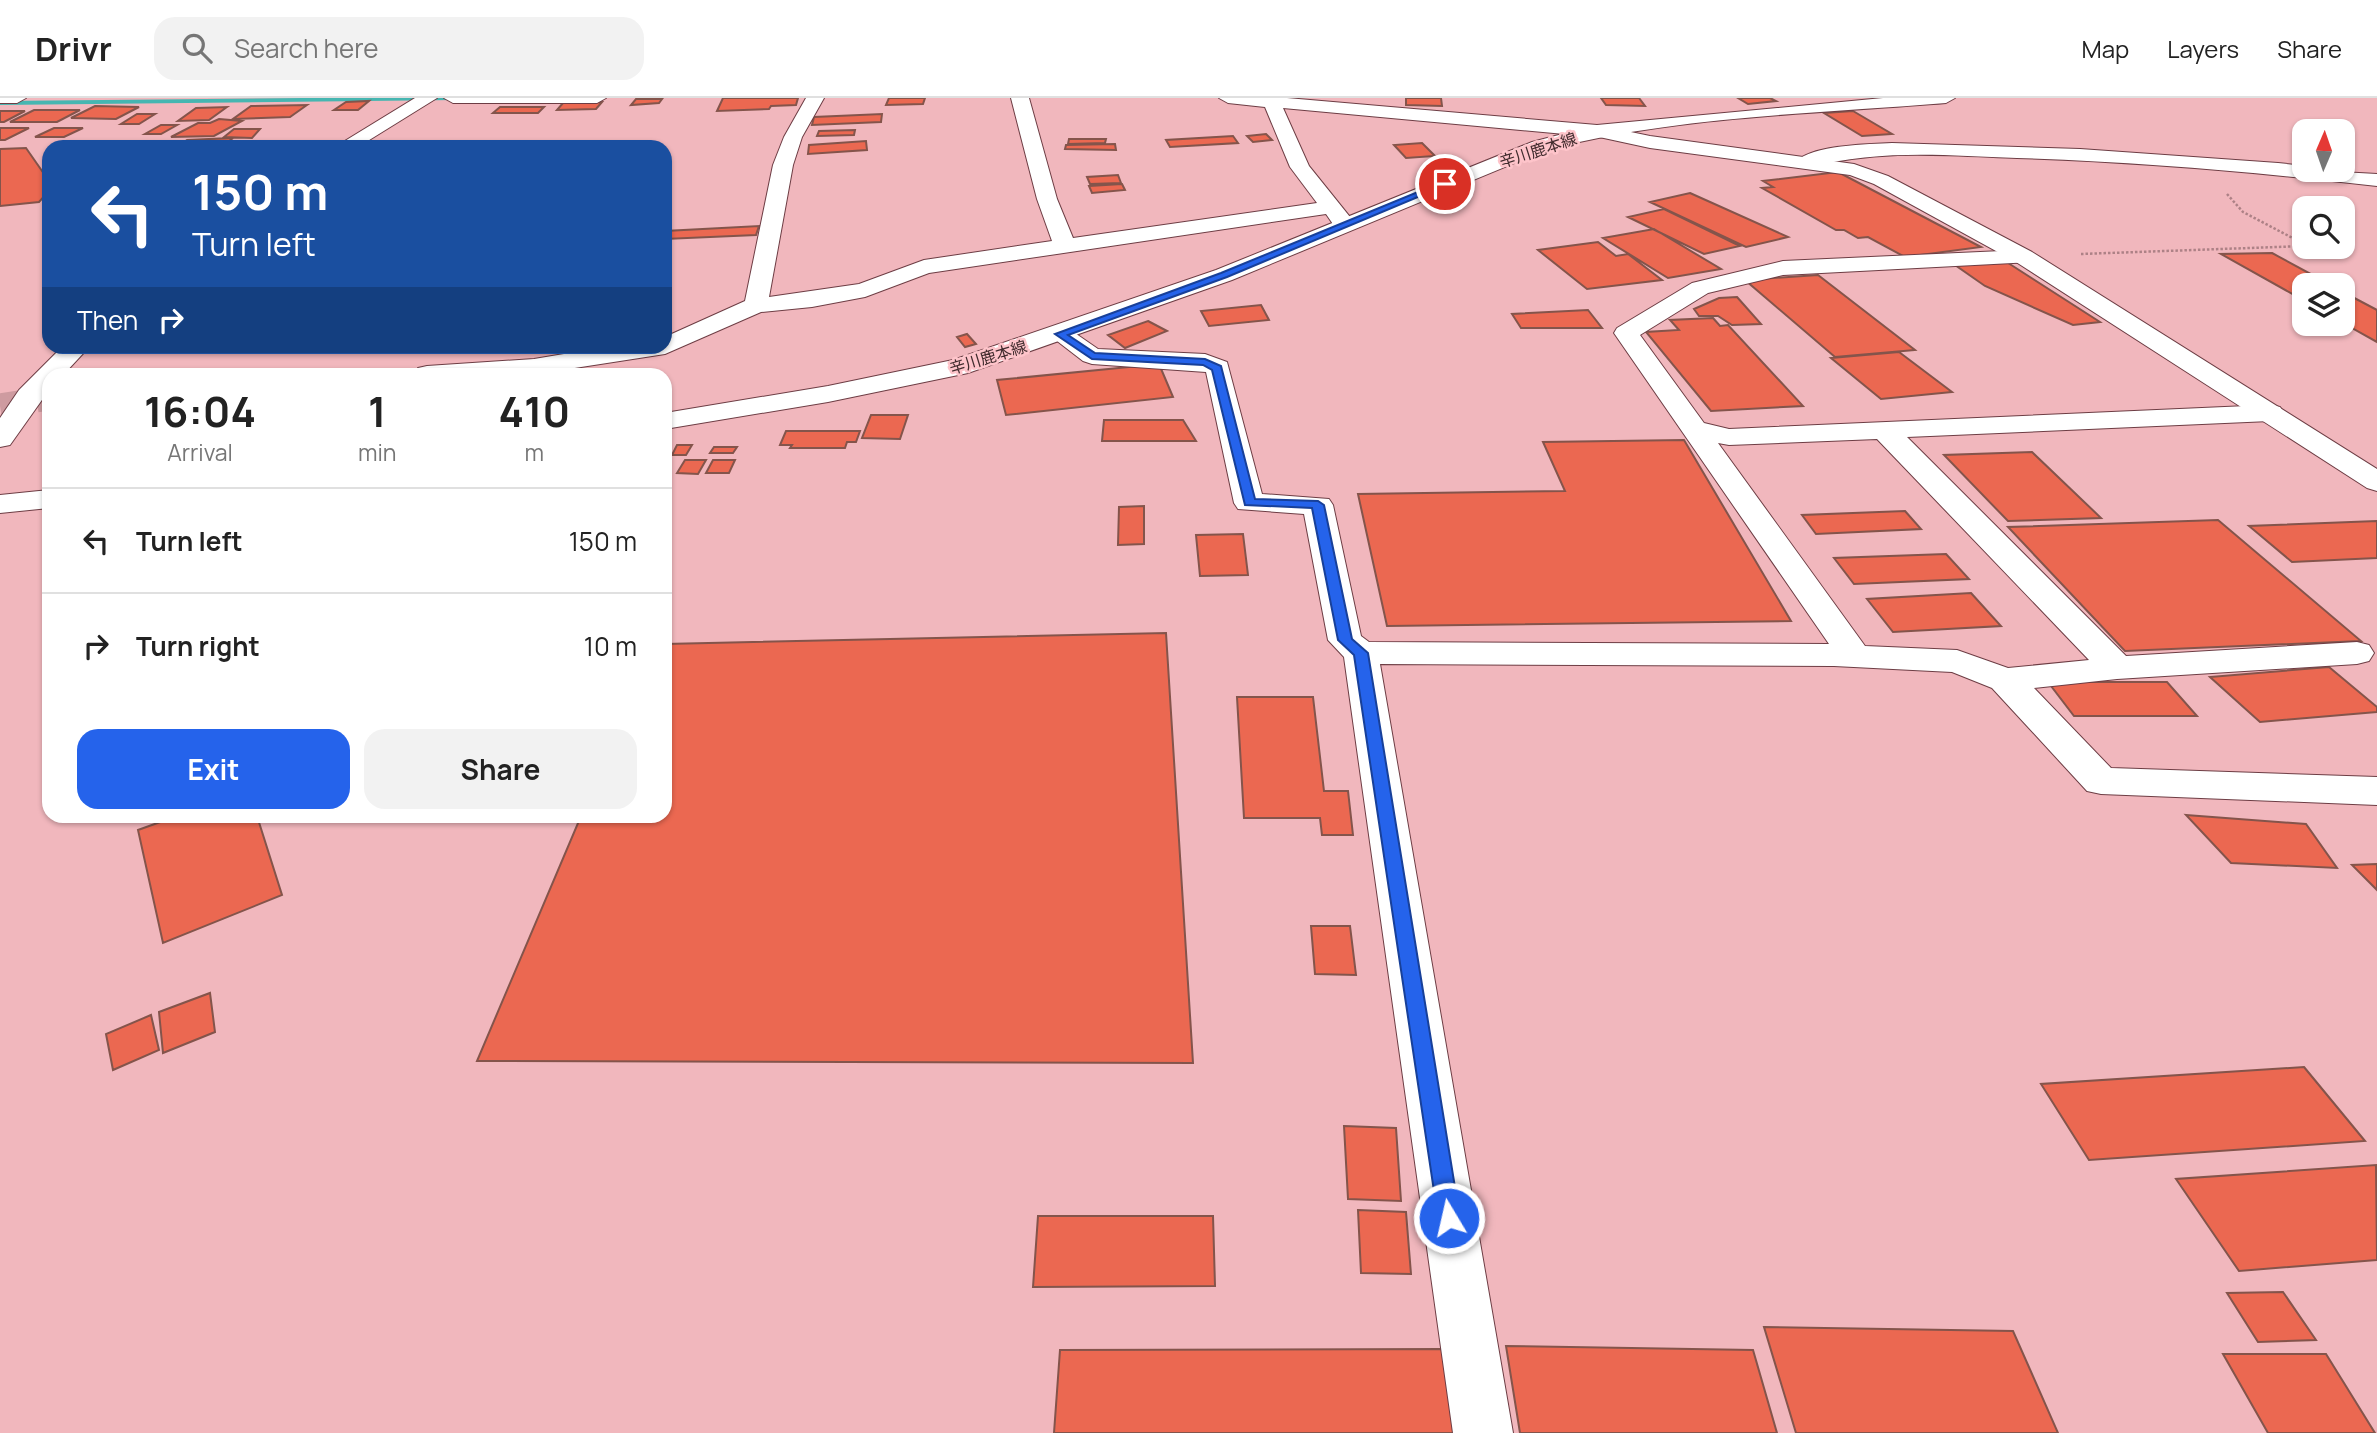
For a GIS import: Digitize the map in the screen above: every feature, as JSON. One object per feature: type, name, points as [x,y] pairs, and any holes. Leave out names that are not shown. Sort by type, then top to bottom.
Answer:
[{"type":"street","points":[[0,98],[17,98]]},
{"type":"street","points":[[357,140],[428,98]]},
{"type":"street","points":[[453,98],[597,98]]},
{"type":"street","points":[[756,305],[783,165],[793,137],[815,98]]},
{"type":"street","points":[[1020,98],[1047,199],[1065,247]]},
{"type":"street","points":[[1228,98],[1597,131],[1650,142],[1854,170],[1881,180],[2024,257],[2377,482]]},
{"type":"street","name":"辛川鹿本線","points":[[672,420],[828,394],[959,367],[1224,275],[1539,146],[1597,131],[1707,118],[1946,98]]},
{"type":"street","points":[[1272,103],[1300,167],[1347,226]]},
{"type":"street","points":[[1514,124],[1526,107]]},
{"type":"street","points":[[1806,162],[1819,157],[1893,149],[2072,154],[2198,161],[2377,180]]},
{"type":"street","points":[[672,342],[756,305],[811,300],[865,290],[924,267],[1013,251],[1065,247],[1330,207]]},
{"type":"street","points":[[1855,656],[1626,333],[1700,288],[1783,268],[2024,257]]},
{"type":"street","points":[[1060,334],[1092,356],[1205,362],[1217,368],[1249,503],[1318,505],[1345,640],[1361,653],[1855,656],[1956,661],[2006,680],[2101,781],[2377,791]]},
{"type":"street","points":[[56,368],[70,354]]},
{"type":"street","points":[[519,368],[614,354]]},
{"type":"street","points":[[0,439],[28,396],[42,382]]},
{"type":"street","points":[[1694,429],[1729,437],[2270,413]]},
{"type":"street","points":[[1884,430],[2117,668]]},
{"type":"street","points":[[0,504],[42,500]]},
{"type":"street","points":[[1361,653],[1483,1433]]},
{"type":"street","points":[[2006,680],[2117,668],[2357,653]]},
{"type":"path","points":[[2198,161],[2243,212],[2292,238]]},
{"type":"path","points":[[2024,257],[2292,246]]},
{"type":"building","points":[[723,98],[798,98],[796,105],[717,111]]},
{"type":"building","points":[[889,98],[925,98],[923,104],[886,105]]},
{"type":"building","points":[[1406,98],[1441,98],[1442,106],[1406,105]]},
{"type":"building","points":[[1601,98],[1639,98],[1645,106],[1606,105]]},
{"type":"building","points":[[1738,98],[1770,98],[1776,101],[1748,104]]},
{"type":"building","points":[[636,99],[662,99],[659,103],[631,105]]},
{"type":"building","points":[[369,101],[358,110],[334,110],[346,102]]},
{"type":"building","points":[[602,102],[596,109],[557,110],[563,103]]},
{"type":"building","points":[[307,105],[290,117],[233,119],[251,106]]},
{"type":"building","points":[[95,106],[139,107],[116,119],[71,118]]},
{"type":"building","points":[[227,107],[209,120],[178,121],[196,108]]},
{"type":"building","points":[[500,107],[544,107],[538,113],[493,113]]},
{"type":"building","points":[[34,110],[80,110],[57,122],[10,122]]},
{"type":"building","points":[[0,111],[25,111],[0,122]]},
{"type":"building","points":[[1853,111],[1892,134],[1862,136],[1824,113]]},
{"type":"building","points":[[137,114],[155,114],[139,124],[121,124]]},
{"type":"building","points":[[882,114],[881,122],[812,125],[814,117]]},
{"type":"building","points":[[219,119],[242,121],[214,136],[171,137],[198,123],[210,123]]},
{"type":"building","points":[[161,125],[177,125],[161,134],[145,134]]},
{"type":"building","points":[[0,128],[29,128],[0,140]]},
{"type":"building","points":[[54,128],[83,128],[64,137],[35,137]]},
{"type":"building","points":[[234,129],[260,129],[252,138],[224,137]]},
{"type":"building","points":[[855,130],[854,135],[817,136],[819,131]]},
{"type":"building","points":[[1266,134],[1272,140],[1253,142],[1247,136]]},
{"type":"building","points":[[1233,136],[1238,143],[1170,147],[1166,140]]},
{"type":"building","points":[[233,138],[231,140],[187,140]]},
{"type":"building","points":[[1069,139],[1106,139],[1105,143],[1068,144]]},
{"type":"building","points":[[866,141],[867,150],[808,154],[809,145]]},
{"type":"building","points":[[1422,143],[1435,156],[1406,158],[1394,145]]},
{"type":"building","points":[[1115,144],[1116,150],[1065,149],[1066,145]]},
{"type":"building","points":[[26,148],[42,171],[42,199],[39,202],[0,206],[0,149]]},
{"type":"building","points":[[1838,172],[1981,247],[1905,257],[1868,237],[1858,238],[1844,230],[1836,230],[1762,188],[1773,187],[1763,181]]},
{"type":"building","points":[[1118,175],[1121,183],[1090,184],[1087,177]]},
{"type":"building","points":[[1122,184],[1125,190],[1092,193],[1089,186]]},
{"type":"building","points":[[1690,193],[1788,237],[1746,247],[1650,202]]},
{"type":"building","points":[[1664,209],[1740,246],[1704,254],[1628,217]]},
{"type":"building","points":[[759,226],[756,235],[672,239],[672,231]]},
{"type":"building","points":[[1654,229],[1721,269],[1668,278],[1603,238]]},
{"type":"building","points":[[1598,242],[1616,256],[1628,254],[1662,280],[1587,289],[1538,250]]},
{"type":"building","points":[[2272,253],[2309,273],[2292,273],[2292,294],[2221,254]]},
{"type":"building","points":[[2005,261],[2100,322],[2073,325],[1985,286],[1955,265]]},
{"type":"building","points":[[1818,275],[1915,350],[1835,357],[1745,280]]},
{"type":"building","points":[[1737,297],[1761,324],[1732,325],[1718,316],[1699,316],[1694,309],[1719,298]]},
{"type":"building","points":[[2355,298],[2377,310],[2377,342],[2355,330]]},
{"type":"building","points":[[1261,305],[1269,320],[1209,326],[1201,311]]},
{"type":"building","points":[[1588,310],[1602,328],[1521,328],[1512,314]]},
{"type":"building","points":[[1713,318],[1720,326],[1728,325],[1803,406],[1711,411],[1646,332],[1679,330],[1670,320]]},
{"type":"building","points":[[1148,321],[1167,331],[1125,348],[1108,335]]},
{"type":"building","points":[[967,334],[976,344],[965,347],[957,337]]},
{"type":"building","points":[[1899,352],[1952,392],[1881,399],[1831,358]]},
{"type":"building","points":[[1159,364],[1173,397],[1006,415],[997,380]]},
{"type":"building","points":[[871,415],[908,415],[900,439],[862,438]]},
{"type":"building","points":[[1104,420],[1183,420],[1196,441],[1102,441]]},
{"type":"building","points":[[786,431],[860,431],[856,442],[847,442],[845,448],[790,448],[792,445],[780,445]]},
{"type":"building","points":[[1684,440],[1791,621],[1387,626],[1358,494],[1565,491],[1543,442]]},
{"type":"building","points":[[677,445],[692,445],[686,455],[672,455]]},
{"type":"building","points":[[714,447],[737,447],[733,453],[710,453]]},
{"type":"building","points":[[2032,452],[2101,518],[2008,521],[1944,455]]},
{"type":"building","points":[[685,460],[706,460],[698,474],[677,473]]},
{"type":"building","points":[[713,460],[735,460],[729,473],[706,473]]},
{"type":"building","points":[[1144,506],[1144,544],[1118,545],[1119,507]]},
{"type":"building","points":[[1905,511],[1921,529],[1816,534],[1802,515]]},
{"type":"building","points":[[2218,520],[2361,641],[2125,651],[2008,527]]},
{"type":"building","points":[[2377,521],[2377,558],[2292,562],[2249,526]]},
{"type":"building","points":[[1243,534],[1248,575],[1200,576],[1196,535]]},
{"type":"building","points":[[1946,554],[1969,579],[1854,584],[1834,558]]},
{"type":"building","points":[[1971,593],[2001,626],[1893,632],[1867,599]]},
{"type":"building","points":[[1166,633],[1193,1063],[477,1061],[578,823],[672,823],[672,644]]},
{"type":"building","points":[[2329,667],[2377,707],[2377,712],[2260,722],[2210,677]]},
{"type":"building","points":[[2048,682],[2167,682],[2197,716],[2074,716]]},
{"type":"building","points":[[1237,697],[1313,697],[1324,791],[1348,791],[1353,835],[1322,835],[1320,818],[1244,818]]},
{"type":"building","points":[[2186,815],[2306,824],[2337,868],[2231,863]]},
{"type":"building","points":[[158,823],[259,823],[282,895],[163,943],[138,830]]},
{"type":"building","points":[[2377,864],[2377,890],[2352,865]]},
{"type":"building","points":[[1311,926],[1350,926],[1356,975],[1315,974]]},
{"type":"building","points":[[210,993],[215,1032],[163,1053],[159,1012]]},
{"type":"building","points":[[151,1015],[159,1050],[113,1070],[106,1034]]},
{"type":"building","points":[[2304,1067],[2365,1141],[2089,1160],[2041,1084]]},
{"type":"building","points":[[1344,1126],[1396,1128],[1401,1201],[1348,1199]]},
{"type":"building","points":[[2376,1165],[2377,1260],[2239,1271],[2176,1179]]},
{"type":"building","points":[[1358,1210],[1406,1212],[1411,1274],[1361,1273]]},
{"type":"building","points":[[1038,1216],[1213,1216],[1215,1286],[1033,1287]]},
{"type":"building","points":[[2283,1292],[2316,1340],[2258,1342],[2227,1293]]},
{"type":"building","points":[[1764,1327],[2013,1331],[2058,1433],[1796,1433]]},
{"type":"building","points":[[1506,1346],[1753,1350],[1777,1433],[1520,1433]]},
{"type":"building","points":[[1442,1349],[1454,1433],[1054,1433],[1060,1350]]},
{"type":"building","points":[[2223,1354],[2326,1354],[2375,1433],[2268,1433]]},
{"type":"waterway","points":[[0,103],[456,98]]},
{"type":"tunnel","points":[[0,406],[42,399]]},
{"type":"route","points":[[1445,184],[1224,275],[1060,334],[1092,356],[1205,362],[1217,368],[1249,503],[1318,505],[1345,640],[1361,653],[1449,1218]]}]
